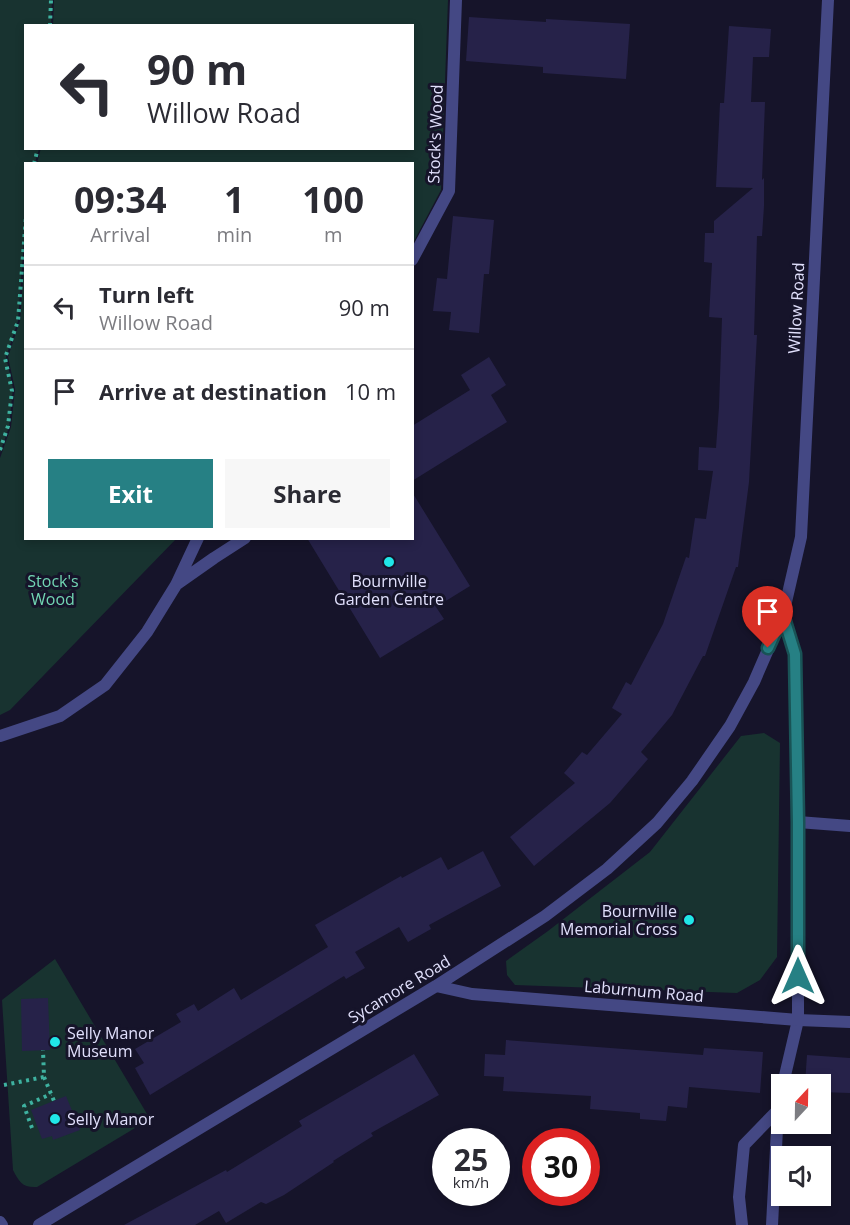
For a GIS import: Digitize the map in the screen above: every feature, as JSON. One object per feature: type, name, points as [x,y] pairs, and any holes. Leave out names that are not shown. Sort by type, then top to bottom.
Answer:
[{"type":"street","name":"Stock's Wood","points":[[414,256],[449,191],[456,0]]},
{"type":"street","name":"Willow Road","points":[[730,726],[754,682],[783,615],[801,537],[828,0]]},
{"type":"street","points":[[0,736],[60,716],[105,685],[147,632],[176,585],[197,540]]},
{"type":"street","points":[[176,585],[243,540]]},
{"type":"street","points":[[783,615],[795,654],[798,822],[798,1020],[785,1074]]},
{"type":"street","name":"Sycamore Road","points":[[39,1225],[436,986],[545,916],[607,869],[657,823],[692,782],[730,726]]},
{"type":"street","points":[[798,822],[850,826]]},
{"type":"street","name":"Laburnum Road","points":[[436,986],[472,994],[798,1020],[850,1022]]},
{"type":"street","points":[[742,1225],[739,1197],[744,1145],[771,1117]]},
{"type":"street","points":[[772,1225],[777,1134]]},
{"type":"path","points":[[50,24],[51,0]]},
{"type":"path","points":[[0,450],[10,415],[12,391],[5,358],[18,321],[24,242]]},
{"type":"path","points":[[43,1050],[44,1077],[54,1101]]},
{"type":"path","points":[[4,1085],[44,1077]]},
{"type":"path","points":[[32,1128],[24,1106],[51,1094]]},
{"type":"green space","points":[[0,0],[52,0],[51,24],[24,24],[24,150],[39,150],[35,162],[24,162],[24,240],[18,321],[6,357],[13,388],[9,427],[0,453]]},
{"type":"green space","points":[[54,0],[448,0],[441,190],[414,241],[414,162],[37,162],[40,150],[414,150],[414,24],[53,24]]},
{"type":"green space","name":"Stock's Wood","points":[[24,268],[24,540],[175,540],[10,710],[0,715],[0,458],[11,427],[15,389],[8,357],[20,321]]},
{"type":"green space","points":[[764,733],[780,743],[777,957],[760,980],[737,993],[515,985],[507,975],[506,961],[650,852],[741,736]]},
{"type":"green space","name":"Selly Manor Museum","points":[[55,959],[150,1119],[37,1187],[32,1187],[22,1183],[13,1170],[2,1000]]},
{"type":"building","points":[[469,17],[630,24],[626,79],[543,73],[543,67],[466,61]]},
{"type":"building","points":[[729,26],[771,29],[769,57],[753,57],[751,102],[765,102],[762,180],[764,178],[764,206],[762,236],[757,236],[754,335],[757,335],[749,482],[738,567],[736,567],[705,656],[672,715],[641,752],[648,759],[610,803],[534,866],[510,837],[575,783],[564,773],[582,752],[587,755],[622,714],[612,708],[626,682],[631,685],[663,624],[686,557],[689,558],[695,518],[706,519],[713,471],[698,470],[699,447],[716,448],[722,318],[709,317],[712,263],[704,262],[705,233],[714,233],[714,221],[753,188],[716,187],[720,103],[724,103]]},
{"type":"building","points":[[453,216],[494,220],[489,274],[484,274],[479,333],[449,330],[451,312],[433,311],[437,278],[447,279]]},
{"type":"building","points":[[489,357],[506,385],[491,395],[507,422],[414,480],[414,425],[470,390],[461,375]]},
{"type":"building","name":"Bournville Garden Centre","points":[[414,495],[470,586],[436,607],[444,619],[380,658],[308,540],[414,540]]},
{"type":"building","points":[[483,851],[501,886],[429,925],[431,929],[408,942],[399,927],[355,952],[365,968],[346,979],[344,976],[150,1095],[135,1068],[144,1063],[135,1049],[181,1022],[176,1014],[194,1004],[198,1011],[234,988],[241,1000],[328,947],[315,925],[401,876],[402,878],[441,857],[448,870]]},
{"type":"building","points":[[48,998],[50,1050],[22,1051],[21,999]]},
{"type":"building","points":[[506,1040],[703,1055],[704,1048],[763,1052],[760,1093],[689,1087],[687,1108],[668,1106],[666,1121],[640,1119],[640,1113],[590,1109],[591,1096],[503,1091],[504,1077],[484,1076],[485,1054],[505,1055]]},
{"type":"building","points":[[414,1054],[439,1095],[371,1133],[373,1136],[284,1195],[266,1204],[261,1202],[226,1223],[219,1211],[195,1225],[124,1225],[226,1170],[227,1172],[302,1126],[299,1121]]},
{"type":"building","points":[[807,1055],[850,1058],[850,1093],[831,1092],[831,1074],[806,1074]]},
{"type":"building","name":"Selly Manor","points":[[66,1096],[80,1130],[53,1140],[52,1136],[42,1139],[31,1110]]},
{"type":"place","name":"Bournville Garden Centre","points":[[389,562]]},
{"type":"place","name":"Bournville Memorial Cross","points":[[689,920]]},
{"type":"place","name":"Selly Manor Museum","points":[[55,1042]]},
{"type":"place","name":"Selly Manor","points":[[55,1119]]},
{"type":"route","points":[[768,648],[783,615],[795,654],[798,976]]}]
